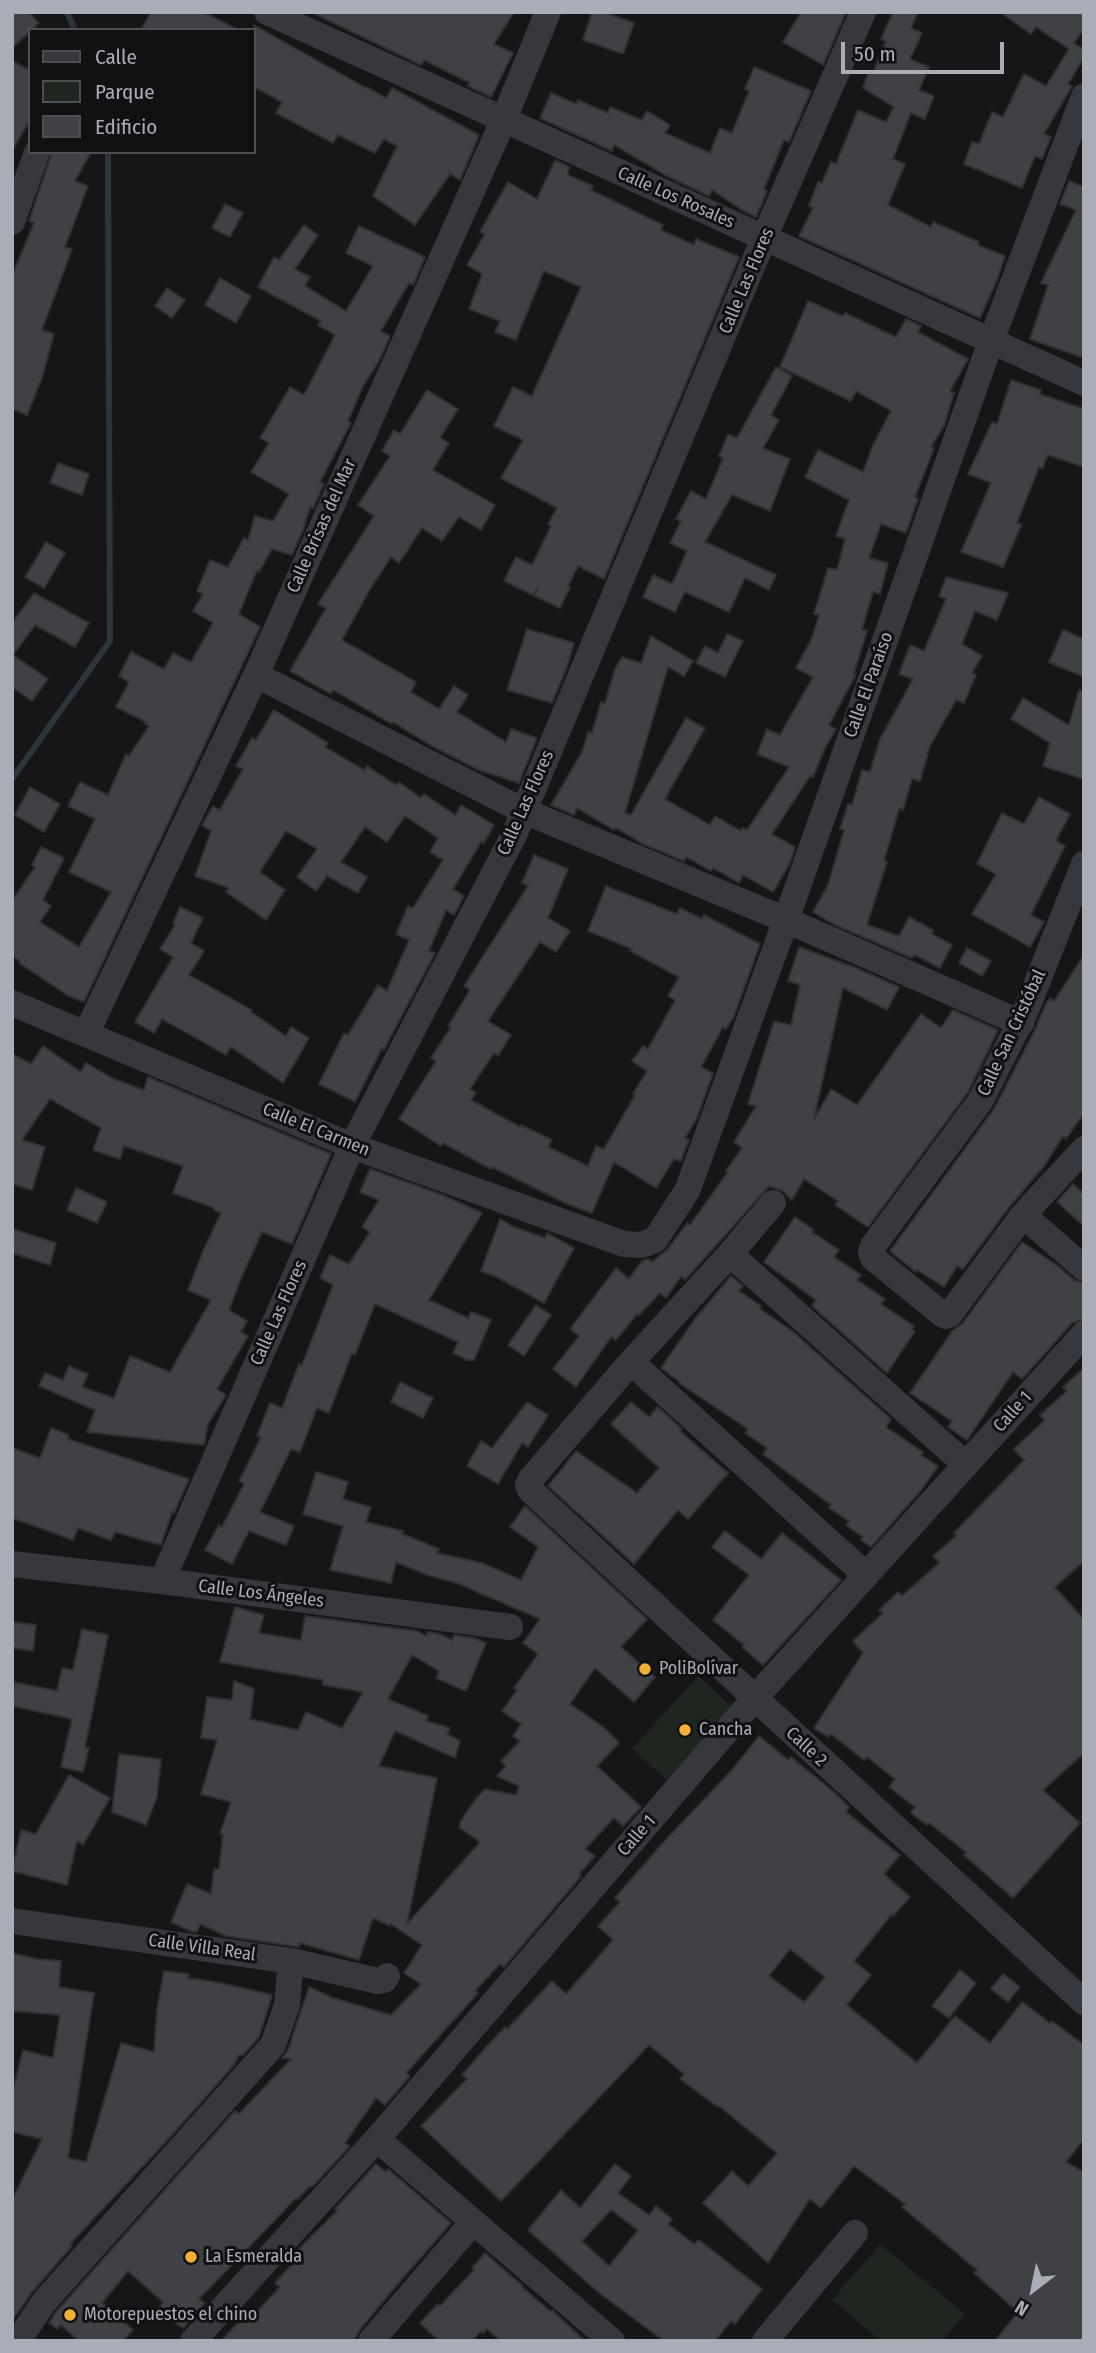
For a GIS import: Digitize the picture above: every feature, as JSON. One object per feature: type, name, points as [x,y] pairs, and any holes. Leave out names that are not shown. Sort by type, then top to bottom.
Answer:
[{"type":"street","name":"Calle Los Rosales","points":[[267,12],[1084,383]]},
{"type":"street","name":"Calle Brisas del Mar","points":[[86,1034],[256,675],[548,12]]},
{"type":"street","name":"Calle Las Flores","points":[[162,1581],[352,1146],[514,835],[764,238],[863,12]]},
{"type":"street","name":"Calle El Paraíso","points":[[624,1244],[641,1245],[655,1240],[687,1191],[991,341],[1084,96]]},
{"type":"street","points":[[12,222],[36,154]]},
{"type":"street","points":[[256,675],[524,811],[786,920],[1021,1023]]},
{"type":"street","name":"Calle San Cristóbal","points":[[1023,1215],[950,1314],[946,1315],[873,1258],[871,1252],[982,1100],[1021,1023],[1084,864]]},
{"type":"street","name":"Calle El Carmen","points":[[12,1003],[352,1146],[624,1244]]},
{"type":"street","points":[[1084,1149],[1023,1215],[1084,1268]]},
{"type":"street","points":[[773,1203],[631,1362],[866,1575]]},
{"type":"street","points":[[730,1254],[965,1465]]},
{"type":"street","name":"Calle 1","points":[[193,2341],[377,2138],[754,1699],[1084,1334]]},
{"type":"street","name":"Calle 2","points":[[631,1362],[530,1480],[530,1490],[1084,2002]]},
{"type":"street","name":"Calle Los Ángeles","points":[[12,1564],[510,1627]]},
{"type":"street","name":"Calle Villa Real","points":[[12,1921],[291,1961],[378,1981],[387,1976]]},
{"type":"street","points":[[18,2341],[44,2302],[272,2045],[287,2005],[291,1961]]},
{"type":"street","points":[[377,2138],[612,2341]]},
{"type":"street","points":[[371,2341],[473,2222]]},
{"type":"street","points":[[765,2341],[855,2233]]},
{"type":"green space","name":"Cancha","points":[[698,1676],[738,1712],[672,1785],[632,1749]]},
{"type":"green space","points":[[880,2244],[965,2314],[943,2341],[881,2341],[832,2300]]},
{"type":"building","points":[[12,12],[28,12],[39,23],[34,28],[28,28],[28,33],[12,48]]},
{"type":"building","points":[[151,12],[203,12],[234,28],[142,28]]},
{"type":"building","points":[[311,12],[514,12],[494,44],[513,53],[491,97],[468,86],[470,83],[424,60],[421,65]]},
{"type":"building","points":[[592,12],[603,12],[634,23],[623,54],[583,40]]},
{"type":"building","points":[[801,12],[846,12],[823,65],[783,42]]},
{"type":"building","points":[[893,12],[918,12],[911,28],[922,33],[910,59],[929,67],[919,90],[934,96],[925,119],[911,113],[893,159],[905,164],[888,205],[931,227],[933,222],[1005,256],[980,318],[799,236],[813,208],[809,206],[818,182],[822,183],[831,162],[836,164],[858,110],[886,122],[894,107],[863,88],[869,71],[873,73],[886,41],[881,39]]},
{"type":"building","points":[[1000,12],[1084,12],[1084,29],[1074,43],[1084,49],[1084,57],[1068,84],[1072,86],[1044,134],[1051,137],[1042,159],[1035,156],[1022,188],[964,164],[972,142],[979,144],[992,112],[1003,117],[1024,74],[1046,86],[1069,49],[1036,27],[1031,34]]},
{"type":"building","points":[[254,25],[386,98],[392,88],[479,135],[460,180],[450,174],[415,225],[373,196],[397,146],[384,139],[375,153],[338,135],[333,143],[276,113],[282,102],[256,88]]},
{"type":"building","points":[[12,61],[28,69],[28,123],[12,151]]},
{"type":"building","points":[[754,67],[811,91],[789,142],[784,140],[756,217],[712,190],[709,196],[667,176],[614,145],[612,151],[540,118],[551,93],[576,104],[578,100],[608,113],[610,107],[642,120],[647,111],[670,125],[665,133],[710,153],[720,128],[732,133],[749,91],[745,89]]},
{"type":"building","points":[[51,154],[90,154],[75,181],[88,186],[65,247],[72,249],[42,330],[54,334],[42,378],[27,415],[12,409],[12,276],[34,223],[29,221]]},
{"type":"building","points":[[555,160],[569,167],[568,175],[593,186],[591,190],[663,225],[661,230],[694,245],[696,239],[739,257],[604,579],[578,566],[560,608],[535,596],[537,589],[533,595],[504,581],[516,557],[532,565],[557,508],[501,478],[523,440],[494,426],[513,387],[532,396],[581,287],[544,271],[516,340],[495,332],[500,321],[469,309],[482,274],[467,265],[485,234],[480,232],[508,182],[537,199]]},
{"type":"building","points":[[1069,181],[1084,187],[1084,358],[1030,339],[1048,285],[1041,283],[1076,210],[1060,204]]},
{"type":"building","points":[[225,204],[243,213],[230,237],[212,228]]},
{"type":"building","points":[[304,225],[318,235],[295,269],[310,277],[305,286],[346,311],[373,266],[346,253],[359,226],[425,257],[413,285],[409,283],[381,331],[390,336],[379,361],[362,388],[348,421],[351,423],[320,482],[324,484],[313,508],[310,507],[292,555],[272,549],[259,572],[257,570],[239,614],[260,627],[84,1002],[69,996],[12,956],[12,901],[35,867],[32,865],[41,847],[64,858],[43,900],[51,906],[40,922],[79,947],[111,892],[69,872],[95,819],[68,806],[80,782],[108,795],[126,754],[129,756],[149,726],[116,707],[129,682],[119,676],[131,652],[164,669],[173,653],[191,662],[213,623],[193,611],[203,594],[197,591],[210,560],[228,567],[244,538],[248,540],[255,516],[273,521],[289,494],[251,472],[269,443],[260,438],[290,387],[304,395],[335,335],[318,325],[321,321],[258,287],[274,257],[279,260]]},
{"type":"building","points":[[220,278],[251,296],[236,323],[205,305]]},
{"type":"building","points":[[167,288],[185,300],[172,318],[155,306]]},
{"type":"building","points":[[808,301],[843,316],[845,313],[896,337],[906,319],[921,326],[918,332],[968,359],[950,391],[954,393],[944,426],[931,447],[934,448],[915,497],[918,499],[906,533],[881,524],[869,558],[888,563],[880,594],[873,592],[862,629],[867,631],[854,673],[856,674],[829,725],[836,729],[813,777],[810,776],[772,834],[795,847],[790,863],[773,892],[743,875],[739,883],[686,857],[684,861],[643,844],[577,808],[574,815],[551,805],[583,750],[588,732],[592,733],[601,702],[605,703],[615,669],[622,657],[641,663],[651,636],[693,661],[684,676],[668,667],[625,813],[631,815],[686,718],[705,728],[665,799],[710,825],[715,816],[741,831],[742,828],[747,830],[789,767],[757,754],[767,729],[780,735],[813,677],[796,668],[812,638],[819,615],[814,614],[828,568],[837,570],[845,539],[836,536],[849,500],[805,477],[818,450],[863,472],[873,445],[891,411],[856,391],[851,401],[780,367]]},
{"type":"building","points":[[776,367],[792,376],[771,415],[779,420],[763,448],[790,459],[770,511],[732,495],[705,542],[776,575],[769,590],[745,578],[729,612],[685,592],[675,612],[643,597],[653,575],[672,584],[687,551],[670,543],[681,521],[676,519],[691,491],[706,499],[723,458],[719,456],[728,434],[737,438]]},
{"type":"building","points":[[1011,380],[1041,390],[1040,394],[1084,409],[1084,467],[1048,455],[1042,469],[1039,467],[1017,523],[1022,524],[1003,567],[961,552],[991,483],[968,474],[992,422],[997,424]]},
{"type":"building","points":[[427,390],[458,409],[440,438],[449,443],[433,470],[495,505],[481,530],[459,517],[442,541],[422,528],[399,563],[391,557],[342,640],[416,682],[411,692],[439,709],[454,686],[468,695],[457,712],[506,742],[511,729],[537,738],[519,783],[479,770],[333,690],[331,694],[290,671],[326,608],[318,604],[374,516],[358,505],[390,456],[382,451],[394,430],[400,434]]},
{"type":"building","points":[[58,463],[89,474],[82,495],[50,483]]},
{"type":"building","points":[[46,542],[65,553],[44,588],[25,577]]},
{"type":"building","points":[[946,577],[1008,593],[997,620],[975,611],[962,644],[982,656],[972,673],[976,675],[964,703],[956,700],[930,746],[920,781],[912,779],[903,810],[899,809],[884,861],[887,862],[867,925],[899,936],[909,917],[933,930],[932,934],[952,945],[940,968],[919,957],[914,955],[912,958],[833,924],[813,912],[828,885],[844,830],[840,829],[848,804],[852,805],[862,770],[870,772],[880,739],[913,679],[899,674],[910,645],[924,651],[946,599],[939,596]]},
{"type":"building","points":[[34,593],[89,623],[75,647],[35,625],[13,655],[48,679],[32,701],[12,687],[12,623]]},
{"type":"building","points":[[527,629],[574,643],[552,703],[507,690]]},
{"type":"building","points":[[1063,630],[1084,639],[1084,677],[1049,662]]},
{"type":"building","points":[[727,634],[743,641],[725,677],[696,663],[705,646],[718,653]]},
{"type":"building","points":[[1079,690],[1084,691],[1084,779],[1043,766],[1050,743],[1011,719],[1023,698],[1069,725]]},
{"type":"building","points":[[274,710],[328,743],[325,747],[364,770],[367,766],[396,785],[399,782],[421,798],[424,794],[455,815],[461,805],[494,825],[453,889],[464,896],[454,915],[446,910],[429,951],[435,953],[355,1102],[319,1084],[344,1033],[348,1035],[378,985],[387,991],[409,940],[396,934],[408,906],[413,908],[443,860],[430,852],[438,838],[405,816],[387,842],[365,827],[341,862],[367,877],[358,893],[327,876],[316,891],[297,877],[317,849],[286,831],[260,872],[285,890],[266,920],[226,892],[229,888],[195,876],[211,831],[202,825],[213,806],[220,810],[243,769],[236,766],[252,738],[256,740]]},
{"type":"building","points":[[30,787],[60,804],[44,832],[15,815]]},
{"type":"building","points":[[1039,797],[1070,814],[1056,841],[1065,846],[1031,915],[1044,922],[1030,947],[972,914],[996,874],[977,864],[1002,813],[1024,824]]},
{"type":"building","points":[[534,855],[568,869],[548,918],[570,931],[556,952],[540,942],[488,1021],[511,1035],[498,1056],[494,1053],[470,1089],[476,1093],[471,1100],[520,1127],[521,1125],[552,1140],[548,1147],[588,1166],[596,1146],[604,1149],[647,1071],[632,1061],[643,1046],[648,1049],[675,1000],[668,996],[679,977],[630,951],[632,949],[588,931],[606,886],[677,914],[680,908],[702,919],[704,915],[760,944],[734,1016],[726,1029],[723,1027],[701,1067],[713,1073],[697,1118],[685,1138],[689,1140],[681,1161],[674,1159],[656,1188],[614,1162],[592,1213],[567,1204],[492,1167],[491,1169],[443,1143],[441,1146],[399,1119],[436,1061],[431,1058],[470,990],[464,986],[528,886],[522,883]]},
{"type":"building","points":[[180,907],[203,918],[191,943],[204,951],[189,975],[252,1010],[251,1012],[286,1036],[291,1027],[309,1038],[283,1083],[231,1047],[226,1055],[162,1019],[154,1033],[135,1022],[173,957],[160,949],[175,925],[173,924]]},
{"type":"building","points":[[799,947],[899,987],[887,1010],[843,988],[814,1119],[831,1089],[857,1105],[921,1014],[941,1028],[953,1010],[998,1030],[968,1092],[868,1227],[835,1205],[838,1201],[804,1179],[792,1200],[783,1191],[769,1186],[685,1280],[681,1276],[666,1298],[660,1293],[637,1314],[616,1340],[611,1337],[576,1387],[553,1369],[579,1336],[570,1329],[616,1268],[629,1279],[642,1261],[648,1259],[652,1262],[668,1249],[687,1223],[690,1225],[742,1148],[734,1142],[756,1106],[748,1104],[774,1021],[791,1025],[800,985],[788,981]]},
{"type":"building","points":[[967,948],[991,961],[982,976],[959,963]]},
{"type":"building","points":[[1084,955],[1084,1113],[1066,1139],[1063,1136],[1045,1165],[963,1269],[957,1266],[944,1287],[917,1270],[916,1272],[890,1251],[994,1109],[1045,1006],[1050,998],[1054,1001]]},
{"type":"building","points":[[43,1046],[81,1072],[86,1063],[114,1079],[144,1090],[148,1077],[331,1154],[292,1244],[262,1232],[242,1276],[229,1310],[247,1321],[241,1332],[248,1336],[217,1389],[226,1395],[208,1424],[204,1445],[87,1432],[95,1410],[39,1386],[45,1373],[63,1380],[69,1366],[88,1374],[82,1387],[114,1398],[130,1356],[170,1372],[211,1300],[188,1290],[221,1213],[173,1193],[183,1166],[124,1146],[120,1159],[93,1150],[101,1128],[50,1099],[22,1140],[45,1147],[32,1190],[12,1184],[12,1054],[31,1064]]},
{"type":"building","points":[[370,1169],[440,1194],[482,1213],[429,1300],[468,1318],[471,1312],[491,1320],[474,1360],[467,1360],[453,1353],[458,1342],[375,1304],[355,1355],[352,1353],[329,1413],[317,1408],[300,1452],[291,1449],[260,1512],[294,1526],[286,1545],[249,1531],[232,1564],[205,1550],[219,1525],[222,1527],[244,1484],[239,1481],[261,1437],[257,1436],[270,1403],[282,1408],[299,1364],[302,1365],[333,1285],[320,1278],[330,1255],[349,1264],[370,1232],[362,1227],[379,1200],[360,1192]]},
{"type":"building","points":[[1073,1184],[1084,1194],[1084,1226],[1057,1202]]},
{"type":"building","points":[[76,1188],[107,1202],[97,1223],[67,1210]]},
{"type":"building","points":[[795,1217],[839,1250],[834,1257],[861,1275],[857,1280],[885,1299],[881,1304],[914,1326],[912,1329],[915,1331],[887,1373],[812,1306],[816,1300],[764,1262]]},
{"type":"building","points":[[500,1219],[545,1238],[547,1233],[574,1248],[544,1303],[481,1271]]},
{"type":"building","points":[[12,1229],[56,1243],[50,1265],[12,1253]]},
{"type":"building","points":[[1022,1242],[1074,1280],[1084,1283],[1084,1319],[1072,1323],[1022,1379],[1013,1372],[967,1440],[948,1427],[952,1421],[910,1393],[953,1330],[963,1323]]},
{"type":"building","points":[[731,1276],[743,1286],[739,1291],[792,1331],[891,1419],[886,1427],[923,1452],[921,1455],[938,1466],[921,1490],[871,1547],[861,1540],[863,1537],[846,1525],[849,1521],[829,1508],[831,1505],[763,1454],[767,1448],[745,1433],[748,1429],[661,1368],[694,1320]]},
{"type":"building","points":[[536,1305],[551,1315],[524,1356],[508,1345]]},
{"type":"building","points":[[1084,1368],[1084,1561],[1055,1587],[1084,1620],[1084,1753],[1043,1790],[1080,1823],[1013,1898],[964,1855],[966,1852],[929,1823],[927,1825],[911,1813],[915,1807],[889,1787],[895,1779],[867,1757],[864,1760],[831,1734],[828,1737],[814,1728],[863,1653],[853,1641],[883,1613],[879,1610],[898,1592],[902,1596],[939,1563],[933,1556],[956,1536],[954,1533],[1024,1460],[1014,1449],[1045,1420],[1040,1415],[1067,1391],[1063,1387]]},
{"type":"building","points":[[400,1382],[433,1398],[423,1418],[391,1402]]},
{"type":"building","points":[[527,1402],[548,1415],[528,1447],[522,1443],[498,1484],[467,1466],[481,1441],[492,1448]]},
{"type":"building","points":[[631,1402],[649,1417],[658,1407],[682,1429],[680,1431],[728,1473],[688,1519],[678,1510],[634,1564],[548,1486],[576,1451],[637,1493],[659,1468],[611,1424]]},
{"type":"building","points":[[51,1428],[69,1435],[68,1439],[189,1479],[174,1513],[172,1512],[161,1545],[115,1532],[111,1540],[78,1528],[73,1540],[12,1518],[12,1448],[40,1458]]},
{"type":"building","points":[[316,1472],[348,1482],[343,1499],[371,1507],[366,1522],[403,1531],[402,1534],[439,1549],[437,1553],[482,1563],[521,1580],[538,1547],[510,1527],[525,1506],[647,1619],[621,1647],[655,1677],[634,1702],[595,1668],[570,1704],[602,1726],[619,1743],[597,1766],[641,1807],[623,1826],[614,1818],[585,1849],[595,1856],[579,1874],[581,1876],[504,1967],[500,1964],[475,1991],[478,1993],[406,2073],[410,2076],[385,2105],[376,2098],[345,2143],[350,2146],[199,2299],[205,2303],[183,2328],[157,2311],[163,2302],[128,2271],[102,2303],[133,2330],[123,2341],[79,2341],[61,2325],[57,2329],[49,2323],[56,2312],[235,2111],[239,2114],[291,2059],[282,2058],[288,2050],[309,1987],[333,1998],[391,2015],[421,1984],[404,1973],[422,1945],[391,1924],[390,1926],[373,1918],[359,1960],[300,1943],[299,1947],[226,1936],[200,1924],[197,1932],[171,1922],[187,1884],[211,1894],[214,1869],[219,1869],[223,1834],[220,1833],[231,1802],[201,1794],[217,1740],[201,1738],[207,1697],[232,1700],[234,1681],[254,1689],[250,1719],[298,1730],[306,1712],[342,1728],[363,1692],[323,1685],[323,1680],[220,1662],[235,1607],[264,1615],[259,1633],[301,1640],[305,1616],[417,1631],[426,1636],[428,1632],[452,1640],[454,1635],[486,1643],[466,1691],[436,1678],[439,1671],[412,1655],[388,1699],[428,1716],[426,1721],[450,1728],[447,1734],[460,1741],[455,1758],[395,1731],[379,1766],[437,1778],[407,1924],[480,1842],[460,1828],[460,1822],[475,1800],[485,1789],[516,1795],[519,1786],[497,1776],[506,1766],[501,1761],[520,1741],[513,1736],[521,1724],[502,1711],[517,1690],[514,1688],[538,1654],[523,1643],[540,1619],[457,1583],[427,1575],[396,1562],[391,1583],[330,1570],[343,1526],[303,1514]]},
{"type":"building","points":[[725,1531],[761,1559],[782,1533],[841,1580],[763,1665],[742,1647],[744,1645],[713,1620],[749,1575],[712,1547]]},
{"type":"building","points":[[12,1622],[36,1625],[33,1651],[12,1648]]},
{"type":"building","points":[[82,1629],[108,1635],[85,1747],[89,1748],[83,1772],[61,1767],[72,1719],[12,1706],[14,1682],[57,1691],[62,1668],[73,1670]]},
{"type":"building","points":[[759,1736],[788,1760],[791,1757],[835,1793],[849,1807],[846,1812],[900,1855],[884,1874],[910,1897],[893,1916],[892,1914],[854,1961],[871,1975],[847,2005],[917,2063],[955,2016],[990,2043],[1022,2002],[1084,2045],[1084,2139],[1066,2162],[1084,2172],[1084,2341],[995,2341],[1018,2312],[974,2273],[977,2270],[902,2207],[905,2204],[854,2166],[821,2208],[810,2199],[768,2263],[703,2203],[732,2171],[748,2186],[777,2153],[719,2106],[680,2079],[684,2074],[649,2045],[501,2201],[421,2126],[467,2079],[462,2075],[487,2046],[505,2027],[507,2029],[552,1981],[566,1994],[613,1940],[598,1926],[620,1902],[615,1898],[732,1770]],"holes":[[[790,1949],[825,1977],[804,2002],[769,1976]]]},
{"type":"building","points":[[119,1754],[161,1759],[157,1797],[146,1825],[112,1812]]},
{"type":"building","points":[[69,1775],[110,1798],[83,1845],[77,1841],[67,1885],[12,1871],[21,1830],[36,1834]]},
{"type":"building","points":[[12,1953],[61,1961],[59,1987],[94,1993],[68,2158],[86,2162],[121,2043],[154,2052],[157,2009],[164,1971],[189,1974],[188,1978],[272,1995],[259,2037],[243,2055],[239,2055],[234,2065],[172,2135],[70,2244],[72,2246],[32,2292],[12,2321],[12,2200],[42,2139],[12,2132],[12,2094],[23,2050],[53,2058],[60,2015],[12,2011]]},
{"type":"building","points":[[960,1970],[976,1983],[949,2018],[932,2006]]},
{"type":"building","points":[[1003,1974],[1020,1987],[1008,2002],[991,1989]]},
{"type":"building","points":[[376,2164],[386,2172],[388,2169],[451,2223],[361,2328],[353,2341],[221,2341],[244,2316],[249,2320],[280,2287],[275,2283],[296,2260],[292,2256],[337,2211],[335,2209]]},
{"type":"building","points":[[615,2164],[631,2176],[618,2193],[649,2215],[656,2206],[672,2219],[668,2224],[694,2244],[699,2240],[762,2289],[735,2324],[731,2321],[715,2341],[664,2341],[598,2292],[528,2230],[561,2190],[580,2208]],"holes":[[[611,2210],[638,2230],[609,2266],[582,2241]]]},
{"type":"building","points":[[485,2253],[585,2341],[501,2341],[487,2329],[483,2333],[481,2331],[472,2341],[439,2341],[420,2323],[474,2270],[472,2268]]},
{"type":"waterway","points":[[67,12],[74,28]]},
{"type":"waterway","points":[[12,779],[110,641],[108,154]]},
{"type":"place","name":"PoliBolívar","points":[[645,1669]]},
{"type":"place","name":"Cancha","points":[[685,1730]]},
{"type":"place","name":"La Esmeralda","points":[[191,2257]]},
{"type":"place","name":"Motorepuestos el chino","points":[[70,2315]]}]
